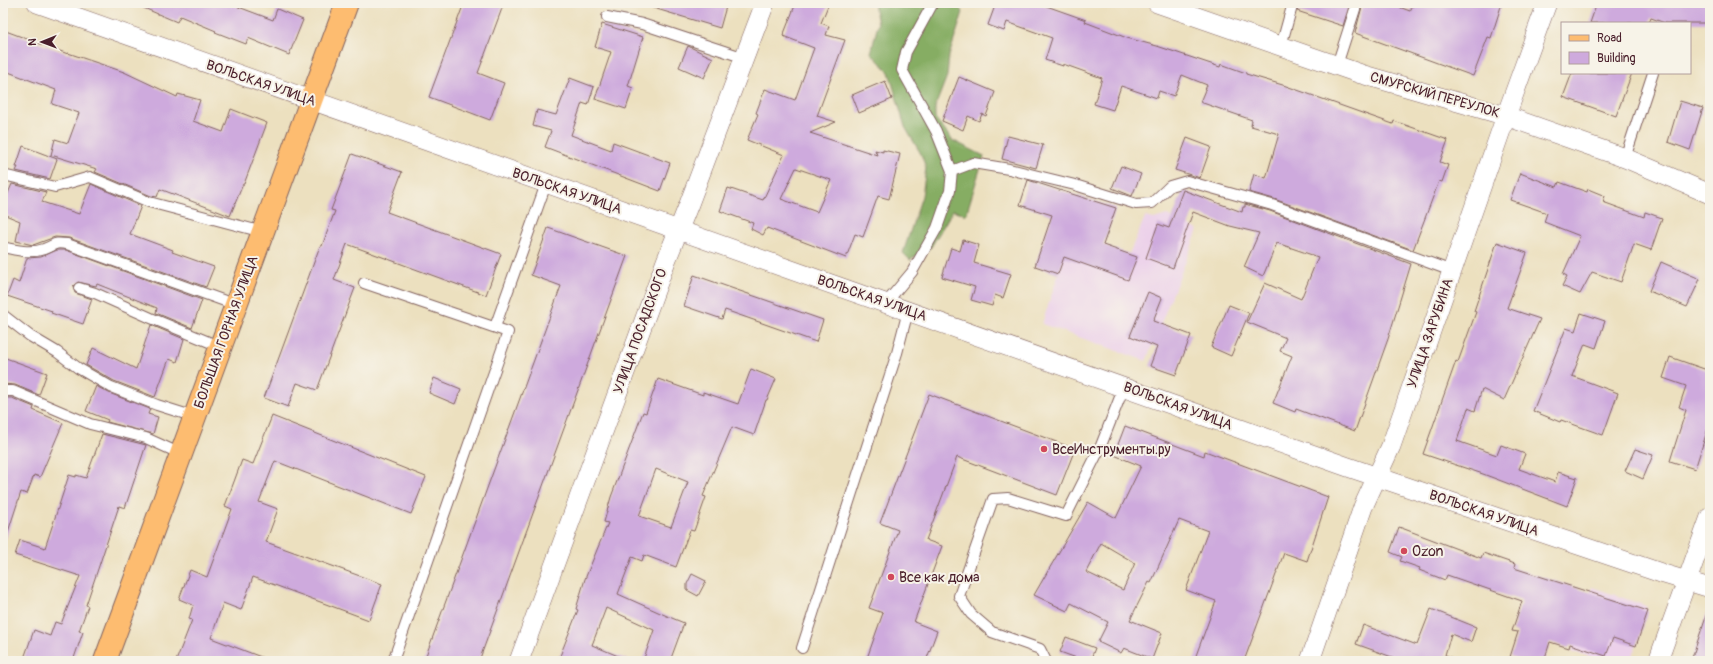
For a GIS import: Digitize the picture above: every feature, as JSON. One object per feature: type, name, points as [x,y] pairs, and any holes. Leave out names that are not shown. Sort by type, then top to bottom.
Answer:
[{"type":"main road","name":"БОЛЬШАЯ ГОРНАЯ УЛИЦА","points":[[105,661],[347,3]]},
{"type":"street","name":"ВОЛЬСКАЯ УЛИЦА","points":[[36,3],[1348,467],[1710,588]]},
{"type":"street","name":"УЛИЦА ПОСАДСКОГО","points":[[519,661],[678,230],[765,3]]},
{"type":"street","name":"СМУРСКИЙ ПЕРЕУЛОК","points":[[1158,3],[1361,74],[1506,116],[1625,158],[1710,194]]},
{"type":"street","name":"УЛИЦА ЗАРУБИНА","points":[[1310,661],[1363,507],[1391,446],[1547,3]]},
{"type":"street","points":[[1658,661],[1710,517]]},
{"type":"lane","points":[[886,303],[912,272],[937,228],[950,191],[952,172],[933,125],[902,70],[906,52],[933,3]]},
{"type":"lane","points":[[1281,46],[1293,3]]},
{"type":"lane","points":[[1337,65],[1357,3]]},
{"type":"lane","points":[[608,17],[642,24],[744,58]]},
{"type":"lane","points":[[1625,158],[1653,74]]},
{"type":"lane","points":[[952,172],[973,163],[1009,169],[1075,185],[1136,204],[1152,203],[1170,186],[1187,181],[1272,205],[1452,271]]},
{"type":"lane","points":[[3,175],[55,187],[90,177],[149,202],[263,232]]},
{"type":"lane","points":[[495,327],[546,184]]},
{"type":"lane","points":[[3,247],[20,252],[43,250],[55,242],[67,244],[236,304]]},
{"type":"lane","points":[[364,282],[508,332],[393,661]]},
{"type":"lane","points":[[79,288],[95,293],[221,347]]},
{"type":"lane","points":[[802,648],[897,353],[908,311]]},
{"type":"lane","points":[[3,315],[30,336],[57,352],[78,368],[111,387],[157,405],[195,417]]},
{"type":"lane","points":[[1046,661],[1040,648],[992,632],[971,614],[959,596],[993,499],[1008,498],[1066,516],[1100,448],[1124,387]]},
{"type":"lane","points":[[3,390],[13,391],[90,424],[146,438],[181,454]]},
{"type":"shaded area","points":[[1167,215],[1198,230],[1146,361],[1042,324],[1071,236],[1084,238],[1129,254],[1145,217],[1154,219]]},
{"type":"shaded area","points":[[1592,587],[1646,606],[1648,611],[1631,661],[1603,661],[1572,651]]},
{"type":"green space","points":[[874,3],[953,3],[963,12],[949,56],[947,76],[935,107],[935,118],[952,140],[984,156],[966,215],[953,210],[931,247],[910,260],[903,253],[922,196],[926,168],[921,154],[905,127],[889,72],[871,53],[878,24]]},
{"type":"building","points":[[132,3],[228,3],[273,20],[277,9],[303,20],[289,55],[248,38],[246,44],[180,16],[177,22]]},
{"type":"building","points":[[464,3],[504,3],[478,73],[504,83],[490,120],[429,97]]},
{"type":"building","points":[[650,3],[727,3],[720,28],[650,7]]},
{"type":"building","points":[[796,3],[829,3],[821,23],[829,26],[826,35],[845,40],[817,116],[836,122],[810,133],[877,155],[875,150],[883,152],[883,150],[900,154],[889,199],[878,196],[863,237],[855,234],[846,258],[767,228],[763,235],[751,229],[753,223],[720,211],[728,188],[763,200],[784,155],[747,140],[758,114],[756,113],[765,89],[795,100],[814,48],[783,36]],"holes":[[[796,168],[831,180],[817,212],[781,199]]]},
{"type":"building","points":[[996,3],[1038,3],[1086,20],[1085,22],[1127,38],[1157,46],[1220,67],[1221,64],[1246,74],[1286,86],[1393,124],[1394,121],[1448,140],[1440,162],[1448,165],[1442,182],[1439,181],[1413,250],[1274,199],[1249,192],[1254,174],[1266,178],[1279,134],[1251,126],[1252,120],[1200,102],[1207,85],[1182,75],[1174,96],[1159,91],[1157,98],[1121,86],[1113,110],[1094,104],[1102,78],[1063,64],[1063,66],[1045,60],[1052,38],[1007,22],[1004,31],[988,25]]},
{"type":"building","points":[[1299,3],[1350,3],[1343,26],[1297,11]]},
{"type":"building","points":[[1363,3],[1388,3],[1410,11],[1414,3],[1502,3],[1491,38],[1488,37],[1473,76],[1355,33]]},
{"type":"building","points":[[1597,3],[1710,3],[1710,23],[1662,22],[1651,18],[1649,22],[1590,22]]},
{"type":"building","points":[[602,24],[643,37],[628,86],[633,88],[626,109],[595,99],[611,52],[595,47]]},
{"type":"building","points":[[3,30],[68,54],[124,72],[177,97],[178,94],[200,100],[193,121],[223,132],[231,109],[267,123],[230,216],[160,189],[157,197],[151,196],[95,172],[97,169],[51,155],[55,139],[68,143],[79,113],[52,104],[56,90],[3,70]]},
{"type":"building","points":[[688,46],[713,58],[704,78],[679,67]]},
{"type":"building","points":[[1572,74],[1632,74],[1616,116],[1563,97]]},
{"type":"building","points":[[959,77],[995,92],[986,116],[982,114],[979,121],[968,116],[963,130],[942,121]]},
{"type":"building","points":[[570,78],[594,87],[588,105],[582,103],[571,135],[611,150],[613,142],[670,163],[660,191],[545,147],[551,131],[533,126],[537,110],[556,115]]},
{"type":"building","points":[[885,81],[892,99],[859,113],[852,95]]},
{"type":"building","points":[[1680,101],[1703,108],[1690,150],[1668,142]]},
{"type":"building","points":[[1008,136],[1043,145],[1036,168],[1002,159]]},
{"type":"building","points":[[1187,138],[1211,147],[1200,178],[1175,170]]},
{"type":"building","points":[[23,146],[57,159],[50,179],[16,171]]},
{"type":"building","points":[[352,154],[402,172],[387,212],[501,254],[486,295],[347,244],[334,280],[355,288],[317,390],[297,383],[288,407],[264,398],[320,246],[322,246],[335,211],[331,210]]},
{"type":"building","points":[[1121,166],[1141,174],[1132,196],[1112,188]]},
{"type":"building","points":[[1520,173],[1557,187],[1559,182],[1587,192],[1588,189],[1605,196],[1603,202],[1644,217],[1645,212],[1662,218],[1651,250],[1634,244],[1621,282],[1592,272],[1580,294],[1562,286],[1567,276],[1563,274],[1580,236],[1544,222],[1547,213],[1510,200]]},
{"type":"building","points":[[1028,180],[1116,208],[1103,245],[1137,257],[1128,280],[1064,257],[1058,274],[1035,266],[1052,215],[1020,205]]},
{"type":"building","points":[[12,184],[46,192],[42,202],[79,214],[91,184],[141,206],[130,234],[173,250],[172,252],[214,267],[206,287],[69,238],[55,237],[33,245],[16,241],[20,221],[3,214],[3,197],[6,198]]},
{"type":"building","points":[[1183,190],[1242,212],[1245,204],[1270,211],[1411,264],[1388,339],[1355,431],[1296,409],[1295,412],[1273,403],[1292,356],[1280,351],[1286,338],[1247,322],[1265,283],[1301,299],[1318,257],[1277,243],[1263,276],[1244,267],[1259,233],[1230,226],[1193,212],[1173,268],[1146,258],[1158,224],[1169,228]]},
{"type":"building","points":[[548,228],[627,256],[479,661],[424,661],[561,286],[531,275]]},
{"type":"building","points":[[963,240],[979,245],[974,263],[1011,274],[1003,298],[995,295],[992,306],[971,300],[975,287],[942,277],[951,248],[960,251]]},
{"type":"building","points":[[1497,242],[1527,253],[1507,308],[1540,319],[1504,400],[1482,389],[1475,411],[1468,408],[1457,441],[1497,455],[1501,445],[1525,454],[1519,469],[1555,482],[1558,472],[1577,478],[1567,506],[1483,474],[1423,454],[1456,361],[1458,362],[1476,312],[1474,311]]},
{"type":"building","points":[[57,250],[66,250],[202,300],[192,328],[156,313],[157,308],[97,284],[96,286],[78,282],[73,286],[75,293],[92,299],[83,324],[51,313],[52,311],[7,296],[13,280],[19,283],[27,258],[41,257]]},
{"type":"building","points":[[1661,262],[1700,279],[1687,307],[1649,291]]},
{"type":"building","points":[[694,275],[823,320],[816,342],[725,310],[722,319],[684,306]]},
{"type":"building","points":[[1148,292],[1162,298],[1153,321],[1191,335],[1176,375],[1150,366],[1157,347],[1130,336]]},
{"type":"building","points":[[1229,305],[1249,313],[1231,356],[1211,347]]},
{"type":"building","points":[[1581,313],[1605,321],[1596,348],[1585,344],[1572,376],[1618,393],[1603,435],[1561,420],[1560,422],[1533,411],[1566,328],[1575,331]]},
{"type":"building","points":[[151,325],[184,339],[177,362],[169,359],[155,397],[114,381],[86,365],[93,348],[136,369]]},
{"type":"building","points":[[3,357],[47,373],[39,395],[15,385],[3,384]]},
{"type":"building","points":[[1670,357],[1710,371],[1710,422],[1695,469],[1670,461],[1686,410],[1679,407],[1686,386],[1663,378]]},
{"type":"building","points":[[751,369],[776,379],[766,400],[754,435],[732,427],[703,496],[706,497],[694,531],[690,530],[676,567],[644,555],[642,561],[632,557],[618,594],[684,623],[670,661],[643,661],[654,630],[606,608],[592,645],[630,661],[558,661],[578,610],[576,609],[585,579],[608,523],[604,522],[611,497],[643,412],[646,413],[658,379],[703,395],[703,392],[738,404]],"holes":[[[656,469],[688,482],[671,527],[639,516]]]},
{"type":"building","points":[[434,378],[461,389],[455,404],[429,393]]},
{"type":"building","points":[[96,386],[109,393],[150,409],[148,414],[158,417],[153,434],[107,422],[108,420],[86,411]]},
{"type":"building","points":[[929,394],[1075,449],[1057,495],[957,457],[926,540],[942,546],[914,622],[937,631],[926,661],[866,661],[883,613],[869,608],[898,530],[880,523]]},
{"type":"building","points":[[3,398],[12,398],[34,407],[33,410],[63,423],[40,477],[34,475],[27,494],[21,492],[6,538],[3,537]]},
{"type":"building","points":[[272,416],[426,477],[411,514],[275,461],[259,502],[278,509],[266,542],[382,584],[369,620],[253,577],[241,610],[223,603],[211,638],[269,660],[176,661],[192,620],[189,619],[193,605],[179,599],[190,570],[207,577],[232,509],[225,506],[242,460],[253,464]]},
{"type":"building","points":[[1125,426],[1204,456],[1205,451],[1328,497],[1307,561],[1284,553],[1244,661],[1194,661],[1216,601],[1186,590],[1208,531],[1179,520],[1151,583],[1149,582],[1130,620],[1162,633],[1152,659],[1124,648],[1121,653],[1098,642],[1108,622],[1071,603],[1067,611],[1034,595],[1088,502],[1116,518],[1141,466],[1114,455]],"holes":[[[1101,543],[1135,563],[1123,590],[1086,572]]]},
{"type":"building","points":[[102,434],[146,445],[125,508],[119,506],[86,605],[88,606],[79,631],[83,632],[73,661],[23,661],[34,630],[50,636],[55,622],[61,624],[80,576],[15,555],[20,540],[45,548],[69,475],[76,477],[76,475],[86,478]]},
{"type":"building","points":[[1635,449],[1653,455],[1643,479],[1625,471]]},
{"type":"building","points":[[1399,527],[1481,558],[1483,553],[1515,564],[1514,568],[1648,611],[1636,646],[1613,638],[1606,656],[1570,644],[1569,648],[1550,642],[1544,661],[1524,661],[1510,657],[1518,632],[1512,631],[1522,601],[1447,575],[1445,580],[1419,570],[1420,568],[1400,561],[1402,557],[1390,552]]},
{"type":"building","points":[[692,574],[706,581],[698,596],[687,590],[687,584]]},
{"type":"building","points":[[1431,609],[1476,627],[1471,642],[1451,634],[1445,655],[1456,659],[1456,661],[1403,661],[1356,644],[1363,625],[1417,645]]},
{"type":"building","points":[[1707,613],[1710,614],[1710,661],[1691,661]]},
{"type":"building","points":[[1066,637],[1095,648],[1090,661],[1085,661],[1060,652]]},
{"type":"place","name":"ВсеИнструменты.ру","points":[[1044,449]]},
{"type":"place","name":"Ozon","points":[[1404,551]]},
{"type":"place","name":"Все как дома","points":[[891,577]]}]
